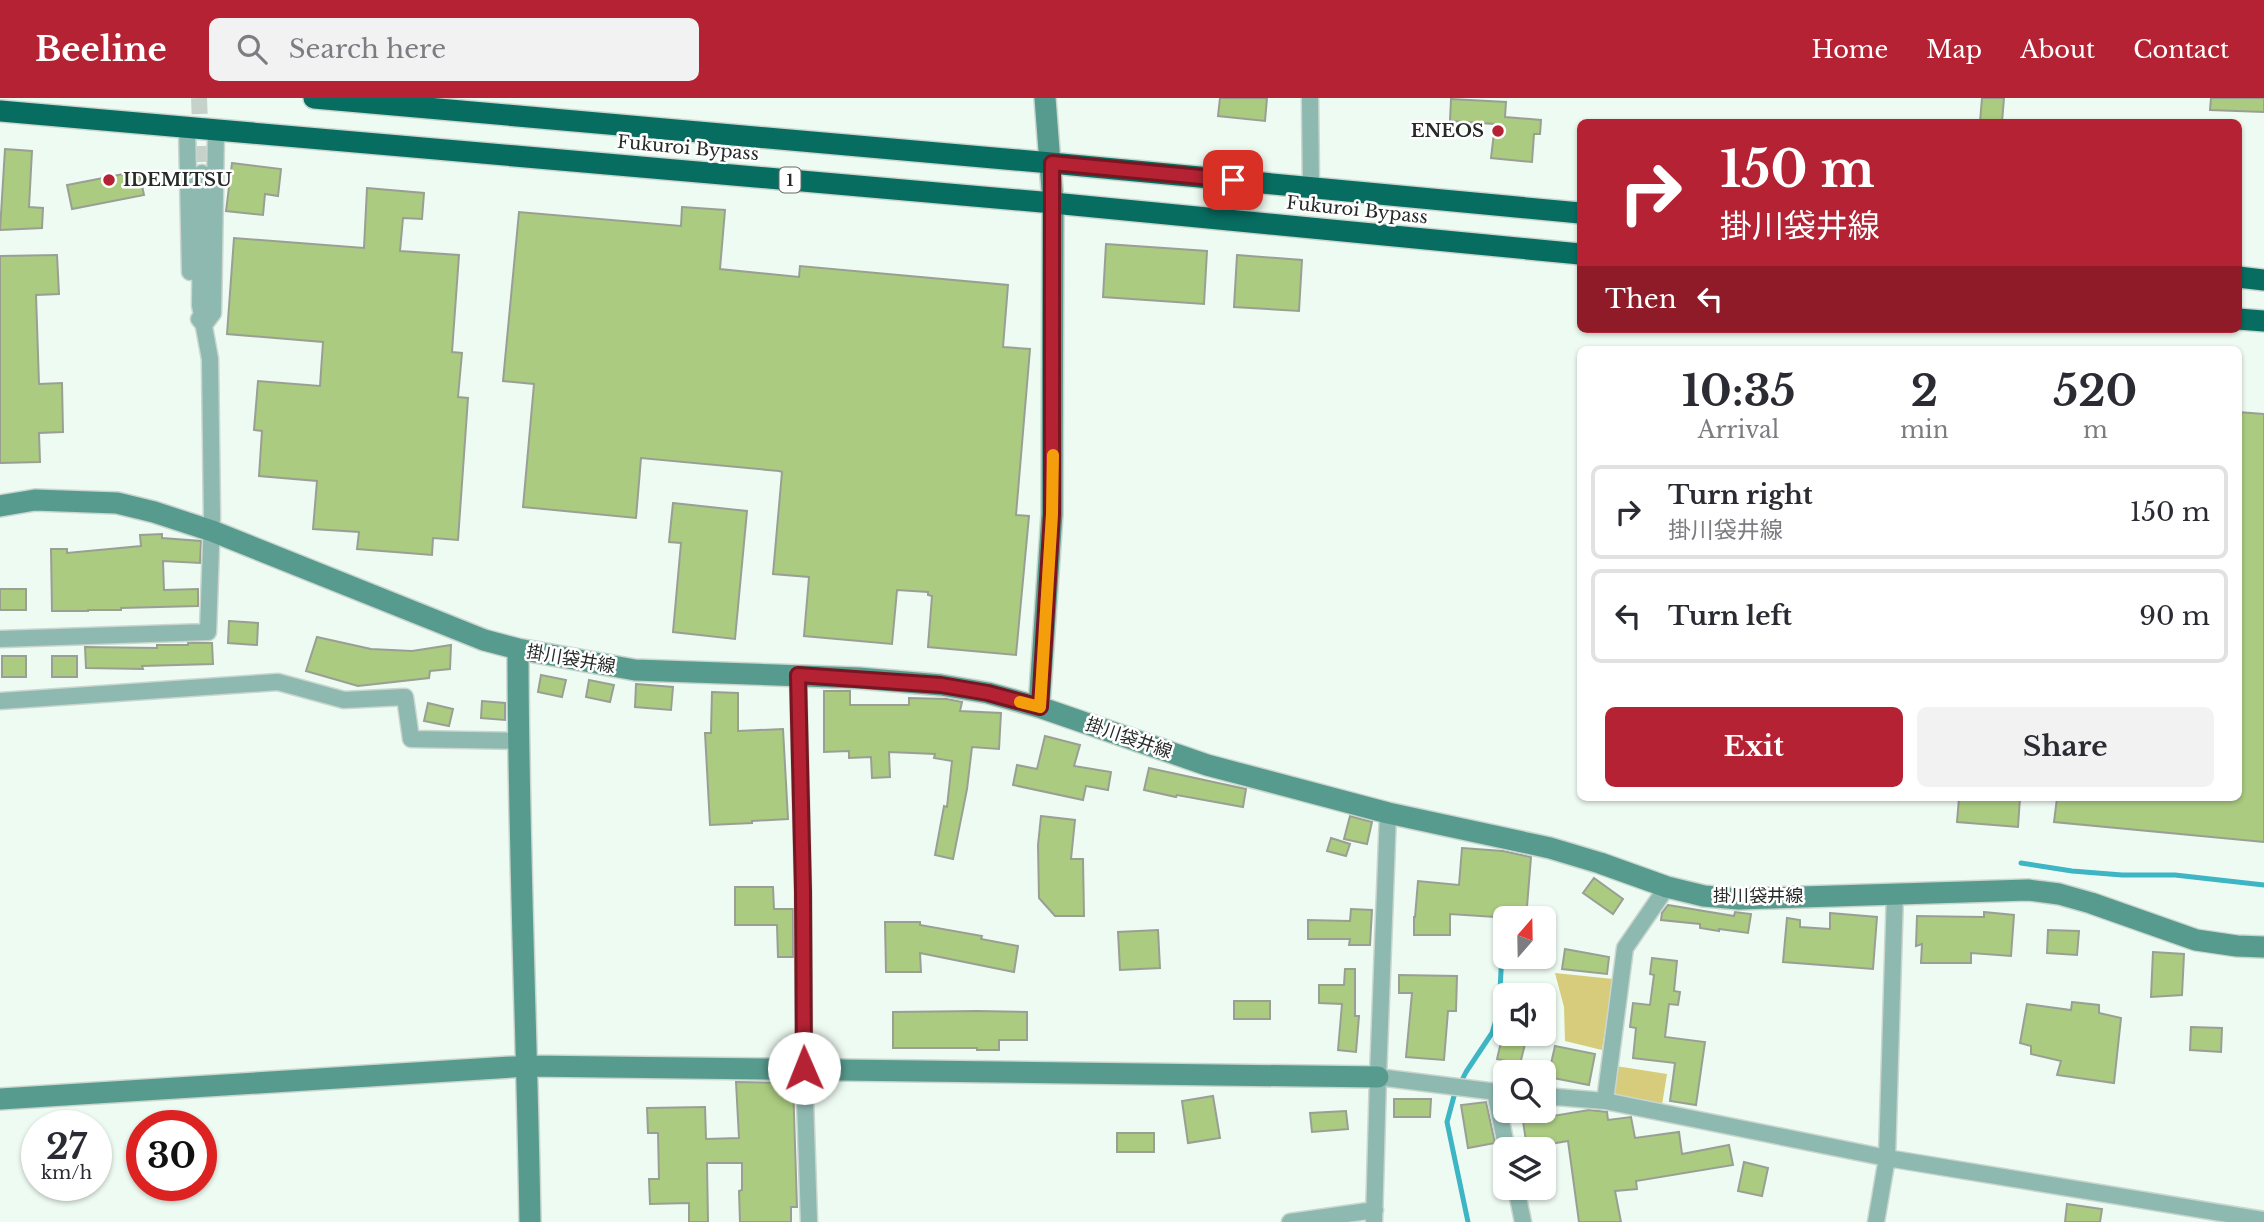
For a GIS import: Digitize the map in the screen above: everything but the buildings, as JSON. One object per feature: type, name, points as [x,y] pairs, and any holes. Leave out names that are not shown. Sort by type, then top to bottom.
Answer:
[{"type":"highway","name":"Fukuroi Bypass","points":[[314,98],[1577,213]]},
{"type":"highway","name":"Fukuroi Bypass","points":[[0,111],[1053,203],[1577,254]]},
{"type":"highway","points":[[2242,277],[2264,280]]},
{"type":"highway","points":[[2242,319],[2264,321]]},
{"type":"street","points":[[1040,707],[1052,514],[1053,203],[1045,98]]},
{"type":"street","points":[[1310,98],[1311,187]]},
{"type":"street","points":[[187,127],[191,308],[204,325]]},
{"type":"street","points":[[204,325],[213,313],[216,130]]},
{"type":"street","points":[[0,639],[208,632],[212,531],[210,359],[200,305],[202,173]]},
{"type":"street","name":"掛川袋井線","points":[[0,506],[35,500],[117,503],[154,512],[212,531],[484,640],[518,649],[635,670],[798,675],[941,685],[988,693],[1040,707],[1206,765],[1388,813],[1550,848],[1667,887],[1704,896],[1739,899],[1895,892],[2028,890],[2059,894],[2196,940],[2264,947]]},
{"type":"street","points":[[518,649],[530,1222]]},
{"type":"street","points":[[798,675],[809,1222]]},
{"type":"street","points":[[0,701],[278,682],[344,699],[405,697],[411,738],[518,741]]},
{"type":"street","points":[[1290,1222],[1374,1216],[1388,813]]},
{"type":"street","points":[[1605,1101],[1625,948],[1667,887]]},
{"type":"street","points":[[1876,1222],[1887,1158],[1895,892]]},
{"type":"street","points":[[0,1099],[528,1066],[1378,1077],[1493,1091]]},
{"type":"street","points":[[1556,1097],[1605,1101],[1887,1158],[2264,1220]]},
{"type":"street","points":[[1518,1200],[1523,1222]]},
{"type":"shaded area","points":[[1555,973],[1613,979],[1602,1050],[1565,1041],[1564,1007]]},
{"type":"shaded area","points":[[1616,1066],[1667,1074],[1662,1105],[1611,1097]]},
{"type":"waterway","points":[[2021,863],[2072,871],[2175,875],[2264,885]]},
{"type":"waterway","points":[[1468,1222],[1447,1122],[1454,1096],[1466,1072],[1492,1033],[1499,1010],[1501,970]]},
{"type":"tunnel","points":[[199,98],[202,173]]},
{"type":"slow traffic","points":[[1020,702],[1040,707],[1053,455]]},
{"type":"place","name":"ENEOS","points":[[1498,131]]},
{"type":"place","name":"IDEMITSU","points":[[109,180]]},
{"type":"route","points":[[804,1068],[798,675],[859,677],[941,685],[988,693],[1040,707],[1052,514],[1052,163],[1233,180]]}]
